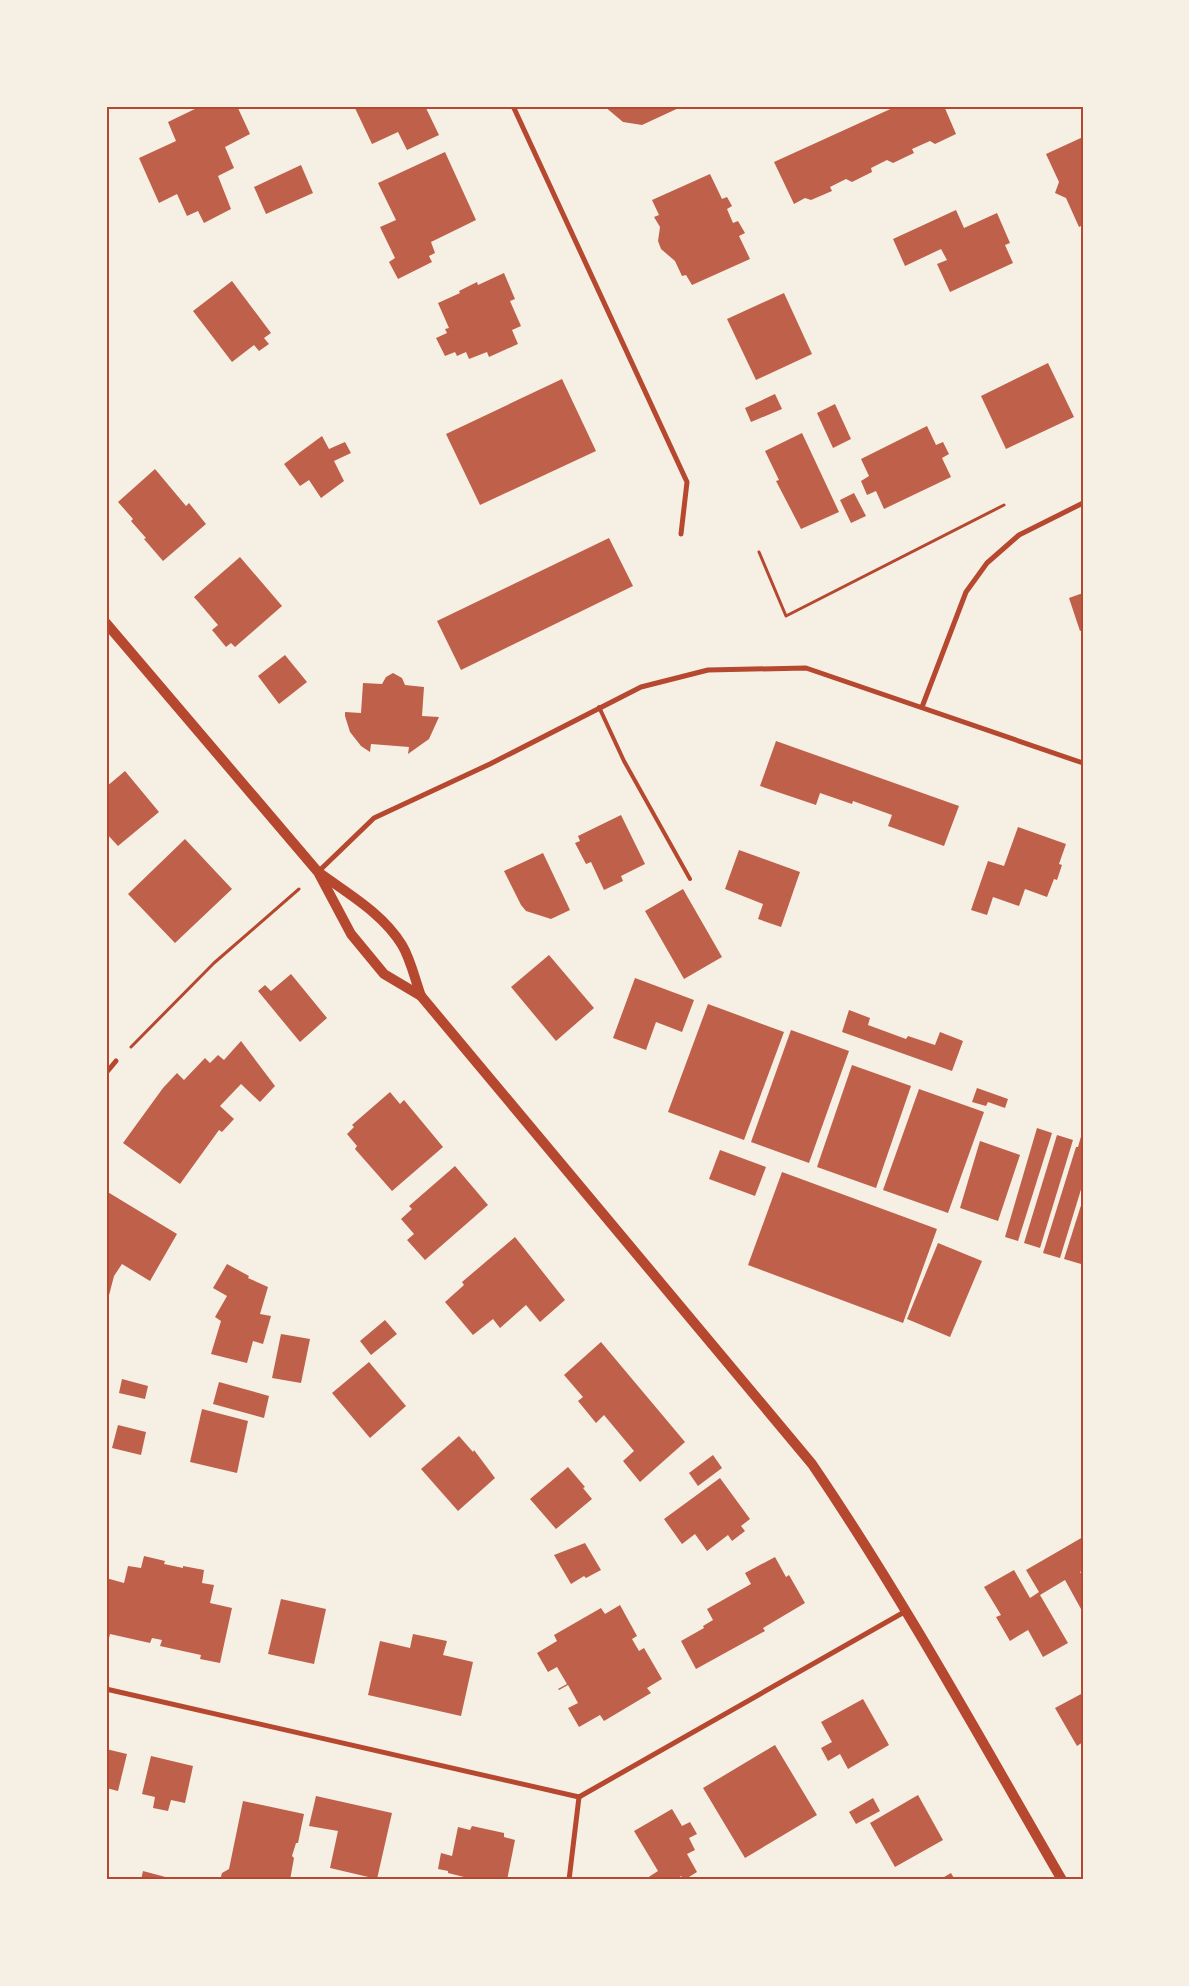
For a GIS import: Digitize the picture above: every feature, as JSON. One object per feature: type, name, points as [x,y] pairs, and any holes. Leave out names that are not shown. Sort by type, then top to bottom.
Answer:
[{"type":"main road","points":[[106,623],[318,872],[351,934],[384,974],[421,996],[812,1464],[853,1525],[906,1611],[1062,1880]]},
{"type":"main road","points":[[318,872],[374,913],[390,930],[403,946],[421,996]]},
{"type":"street","points":[[513,106],[688,482],[681,534]]},
{"type":"street","points":[[922,707],[966,592],[987,563],[1019,535],[1083,503]]},
{"type":"street","points":[[318,872],[374,818],[490,764],[598,707],[641,687],[708,670],[806,668],[1083,763]]},
{"type":"street","points":[[106,1073],[116,1061]]},
{"type":"street","points":[[106,1689],[579,1797],[906,1611]]},
{"type":"street","points":[[569,1880],[579,1797]]},
{"type":"lane","points":[[598,707],[624,762],[690,878]]},
{"type":"path","points":[[759,552],[786,616],[1004,504]]},
{"type":"path","points":[[116,1061],[214,963],[318,872]]},
{"type":"building","points":[[201,106],[237,106],[250,134],[225,147],[234,168],[218,176],[231,209],[204,223],[198,211],[187,216],[177,194],[159,203],[139,158],[176,141],[168,122]]},
{"type":"building","points":[[354,106],[425,106],[439,135],[407,150],[398,132],[372,144]]},
{"type":"building","points":[[604,106],[683,106],[642,125],[623,122]]},
{"type":"building","points":[[897,106],[944,106],[956,134],[935,144],[930,141],[912,149],[914,153],[893,163],[887,160],[871,168],[872,172],[852,182],[846,179],[830,187],[832,191],[811,200],[805,198],[794,204],[774,162]]},
{"type":"building","points":[[1083,137],[1083,225],[1079,227],[1066,198],[1055,193],[1059,182],[1046,154]]},
{"type":"building","points":[[445,152],[476,220],[431,242],[435,253],[429,256],[432,262],[398,279],[389,262],[395,258],[380,227],[396,220],[378,183]]},
{"type":"building","points":[[301,165],[313,193],[266,214],[254,187]]},
{"type":"building","points":[[710,174],[722,199],[727,197],[732,206],[727,209],[733,223],[738,221],[745,233],[739,236],[750,259],[692,285],[686,275],[682,276],[675,261],[661,249],[658,241],[660,227],[654,217],[659,215],[652,200]]},
{"type":"building","points":[[956,210],[964,228],[997,213],[1010,243],[1005,245],[1013,263],[950,292],[937,264],[947,260],[941,249],[905,266],[893,239]]},
{"type":"building","points":[[504,273],[515,299],[510,301],[521,326],[512,330],[518,344],[489,357],[487,352],[469,359],[466,352],[457,356],[455,352],[445,356],[436,338],[447,333],[445,329],[449,328],[438,303],[460,293],[459,291],[477,282],[478,285]]},
{"type":"building","points":[[232,281],[271,333],[264,338],[269,344],[259,351],[254,345],[232,362],[193,311]]},
{"type":"building","points":[[784,293],[812,354],[756,380],[727,319]]},
{"type":"building","points":[[1048,363],[1074,417],[1006,449],[981,396]]},
{"type":"building","points":[[562,379],[596,451],[480,505],[446,434]]},
{"type":"building","points":[[775,394],[782,409],[751,422],[745,408]]},
{"type":"building","points":[[835,404],[851,439],[833,448],[817,413]]},
{"type":"building","points":[[927,426],[936,445],[943,442],[949,454],[942,458],[951,477],[884,509],[876,491],[867,495],[861,481],[869,476],[861,459]]},
{"type":"building","points":[[802,433],[839,512],[801,529],[776,481],[779,480],[765,451]]},
{"type":"building","points":[[322,436],[329,449],[345,442],[351,453],[334,461],[344,481],[321,498],[309,480],[300,486],[284,464]]},
{"type":"building","points":[[155,469],[186,506],[189,503],[206,524],[163,561],[144,539],[146,538],[131,521],[133,519],[118,502]]},
{"type":"building","points":[[854,493],[866,516],[851,523],[840,500]]},
{"type":"building","points":[[609,538],[633,586],[461,670],[437,621]]},
{"type":"building","points":[[240,557],[282,606],[235,647],[231,643],[226,647],[212,630],[218,625],[194,597]]},
{"type":"building","points":[[1083,593],[1083,630],[1080,631],[1069,598]]},
{"type":"building","points":[[285,655],[307,682],[279,704],[258,676]]},
{"type":"building","points":[[393,673],[402,678],[405,685],[424,687],[422,716],[439,717],[429,739],[408,754],[409,747],[371,744],[370,752],[361,746],[350,732],[345,716],[345,712],[361,713],[363,683],[382,684],[386,677]]},
{"type":"building","points":[[776,741],[959,806],[944,846],[888,826],[892,815],[853,801],[852,804],[820,793],[816,805],[760,786]]},
{"type":"building","points":[[125,771],[159,812],[118,846],[106,833],[106,787]]},
{"type":"building","points":[[621,815],[645,864],[621,876],[623,881],[604,890],[591,862],[586,864],[575,843],[580,841],[578,836]]},
{"type":"building","points":[[1018,827],[1066,844],[1059,864],[1062,865],[1057,880],[1054,879],[1047,897],[1025,889],[1019,906],[993,897],[987,915],[971,910],[988,861],[1004,866]]},
{"type":"building","points":[[185,839],[232,889],[175,943],[128,894]]},
{"type":"building","points":[[739,850],[800,872],[781,927],[758,919],[763,904],[725,889]]},
{"type":"building","points":[[543,853],[570,910],[551,919],[526,911],[504,871]]},
{"type":"building","points":[[683,889],[722,957],[684,979],[645,911]]},
{"type":"building","points":[[549,955],[594,1008],[556,1041],[511,987]]},
{"type":"building","points":[[291,974],[327,1018],[300,1042],[258,991],[265,985],[271,991]]},
{"type":"building","points":[[635,978],[694,1000],[682,1032],[656,1022],[646,1050],[613,1038]]},
{"type":"building","points":[[708,1004],[784,1032],[744,1140],[668,1112]]},
{"type":"building","points":[[849,1010],[870,1018],[868,1025],[906,1039],[908,1036],[935,1045],[940,1032],[963,1041],[952,1071],[842,1032]]},
{"type":"building","points":[[791,1030],[849,1051],[809,1163],[751,1142]]},
{"type":"building","points":[[241,1041],[275,1086],[260,1102],[241,1084],[220,1106],[234,1119],[222,1132],[219,1130],[180,1184],[123,1143],[163,1088],[177,1073],[184,1080],[205,1058],[210,1063],[218,1055],[224,1060]]},
{"type":"building","points":[[852,1065],[911,1086],[876,1188],[817,1167]]},
{"type":"building","points":[[977,1088],[1008,1099],[1005,1108],[988,1102],[986,1106],[972,1102]]},
{"type":"building","points":[[919,1089],[984,1112],[948,1213],[883,1190]]},
{"type":"building","points":[[390,1092],[400,1104],[404,1100],[443,1147],[392,1191],[355,1149],[357,1146],[347,1134],[354,1127],[352,1125]]},
{"type":"building","points":[[1037,1128],[1052,1133],[1018,1241],[1005,1237]]},
{"type":"building","points":[[1082,1133],[1083,1183],[1060,1258],[1043,1253]]},
{"type":"building","points":[[1057,1135],[1073,1140],[1040,1248],[1024,1243]]},
{"type":"building","points":[[980,1141],[1020,1155],[998,1221],[960,1208]]},
{"type":"building","points":[[720,1150],[766,1167],[755,1196],[709,1179]]},
{"type":"building","points":[[455,1166],[488,1205],[425,1260],[407,1240],[414,1234],[401,1219],[412,1209],[409,1206]]},
{"type":"building","points":[[782,1172],[937,1229],[903,1323],[748,1265]]},
{"type":"building","points":[[106,1191],[177,1234],[150,1281],[122,1264],[114,1276],[107,1303]]},
{"type":"building","points":[[1083,1199],[1083,1258],[1081,1264],[1064,1259]]},
{"type":"building","points":[[515,1237],[565,1300],[540,1322],[526,1305],[500,1328],[493,1319],[473,1335],[445,1302],[464,1285],[462,1282]]},
{"type":"building","points":[[938,1243],[982,1261],[950,1337],[907,1319]]},
{"type":"building","points":[[227,1264],[249,1276],[248,1278],[268,1287],[260,1314],[271,1316],[263,1344],[253,1341],[247,1363],[211,1354],[221,1321],[215,1317],[227,1296],[213,1288]]},
{"type":"building","points":[[385,1320],[397,1334],[371,1355],[360,1341]]},
{"type":"building","points":[[281,1334],[310,1339],[301,1383],[272,1378]]},
{"type":"building","points":[[601,1342],[685,1442],[640,1482],[623,1461],[634,1451],[604,1415],[596,1423],[578,1401],[583,1397],[564,1375]]},
{"type":"building","points":[[369,1362],[406,1406],[370,1438],[332,1393]]},
{"type":"building","points":[[122,1379],[148,1386],[145,1399],[119,1393]]},
{"type":"building","points":[[219,1382],[269,1396],[264,1418],[213,1404]]},
{"type":"building","points":[[202,1409],[248,1421],[237,1473],[190,1462]]},
{"type":"building","points":[[118,1425],[146,1432],[141,1455],[112,1448]]},
{"type":"building","points":[[459,1436],[473,1452],[474,1450],[495,1478],[458,1511],[421,1469]]},
{"type":"building","points":[[713,1455],[722,1468],[698,1486],[689,1473]]},
{"type":"building","points":[[568,1467],[585,1487],[583,1488],[592,1499],[556,1529],[530,1499]]},
{"type":"building","points":[[720,1478],[750,1519],[741,1526],[745,1531],[732,1541],[728,1535],[707,1551],[695,1534],[682,1544],[664,1519]]},
{"type":"building","points":[[1083,1537],[1083,1570],[1080,1572],[1083,1576],[1083,1608],[1081,1609],[1065,1580],[1040,1595],[1068,1643],[1043,1657],[1028,1630],[1010,1641],[996,1617],[1001,1615],[984,1587],[1014,1570],[1030,1598],[1039,1592],[1026,1570]]},
{"type":"building","points":[[585,1543],[601,1570],[586,1578],[584,1576],[571,1584],[554,1555]]},
{"type":"building","points":[[144,1556],[165,1561],[164,1564],[204,1570],[202,1583],[214,1585],[210,1603],[232,1608],[220,1663],[200,1659],[201,1655],[160,1646],[162,1640],[152,1638],[150,1643],[110,1634],[109,1638],[106,1637],[106,1578],[124,1583],[128,1566],[141,1568]]},
{"type":"building","points":[[775,1557],[786,1577],[789,1575],[805,1603],[763,1628],[765,1631],[696,1669],[681,1641],[704,1628],[703,1626],[713,1620],[707,1609],[751,1584],[745,1573]]},
{"type":"building","points":[[281,1599],[326,1609],[314,1664],[268,1654]]},
{"type":"building","points":[[620,1605],[637,1636],[632,1639],[639,1651],[644,1648],[662,1679],[647,1688],[651,1693],[604,1721],[600,1715],[579,1727],[568,1708],[578,1703],[568,1685],[558,1689],[567,1684],[557,1667],[548,1672],[537,1653],[557,1641],[554,1635],[601,1608],[605,1614]]},
{"type":"building","points":[[413,1634],[447,1641],[443,1655],[473,1662],[461,1716],[368,1695],[380,1641],[410,1648]]},
{"type":"building","points":[[1083,1693],[1083,1742],[1077,1746],[1055,1708]]},
{"type":"building","points":[[863,1699],[889,1745],[848,1769],[840,1754],[828,1761],[821,1748],[832,1742],[821,1722]]},
{"type":"building","points":[[775,1745],[817,1815],[745,1858],[703,1788]]},
{"type":"building","points":[[106,1749],[127,1754],[118,1791],[106,1788]]},
{"type":"building","points":[[151,1756],[193,1766],[185,1803],[171,1800],[168,1811],[153,1808],[155,1797],[142,1794]]},
{"type":"building","points":[[918,1795],[943,1840],[895,1867],[870,1823]]},
{"type":"building","points":[[316,1796],[392,1813],[377,1879],[330,1868],[338,1831],[309,1826]]},
{"type":"building","points":[[873,1798],[880,1811],[856,1824],[849,1812]]},
{"type":"building","points":[[243,1801],[304,1814],[298,1843],[296,1843],[292,1856],[294,1858],[290,1880],[220,1880],[222,1873],[229,1869]]},
{"type":"building","points":[[672,1809],[682,1826],[690,1822],[697,1834],[689,1838],[695,1850],[687,1854],[697,1872],[684,1880],[681,1876],[675,1880],[644,1880],[658,1871],[634,1831]]},
{"type":"building","points":[[472,1826],[504,1833],[504,1837],[515,1840],[507,1880],[476,1880],[438,1869],[441,1853],[452,1856],[458,1827],[470,1830]]},
{"type":"building","points":[[143,1871],[173,1879],[173,1880],[141,1880]]},
{"type":"building","points":[[951,1873],[955,1880],[939,1880]]}]
